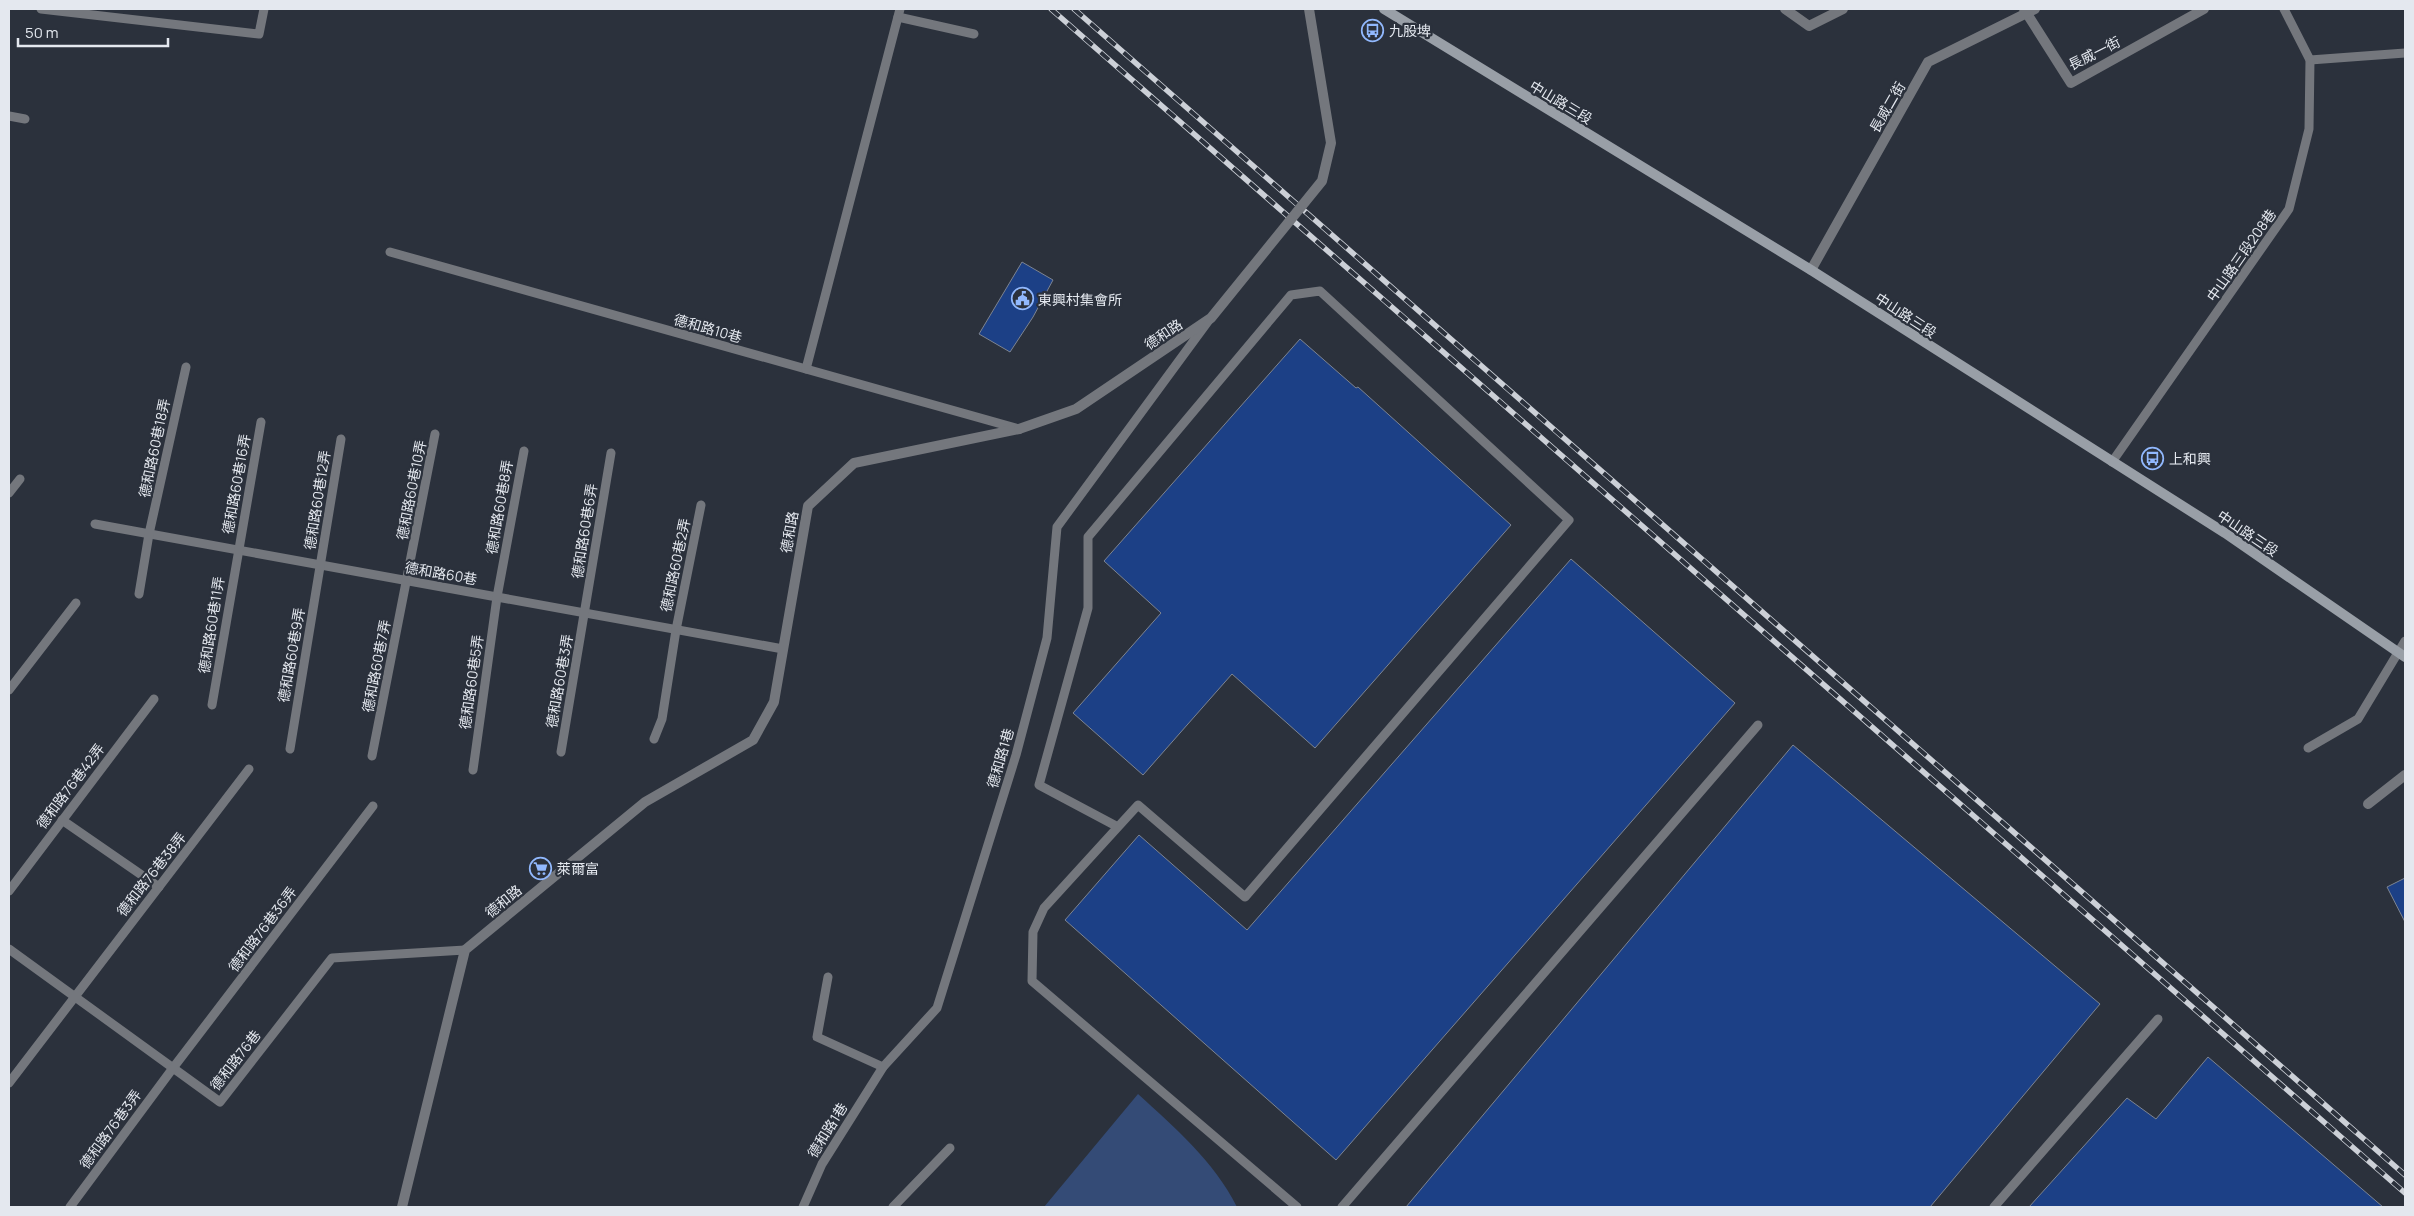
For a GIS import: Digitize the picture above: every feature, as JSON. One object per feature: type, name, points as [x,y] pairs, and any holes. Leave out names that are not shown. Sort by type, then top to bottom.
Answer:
[{"type":"street","name":"德和路","points":[[465,950],[645,802],[753,740],[774,702],[808,506],[854,463],[1019,429],[1076,409],[1211,318],[1322,181],[1331,143],[1309,9]]},
{"type":"street","name":"中山路三段","points":[[1384,9],[1811,270],[2225,533],[2402,655]]},
{"type":"street","points":[[1784,9],[1809,26],[1842,9]]},
{"type":"street","name":"長威一街","points":[[2029,10],[2071,83],[2204,9]]},
{"type":"street","name":"長威二街","points":[[1811,270],[1928,62],[2029,10]]},
{"type":"street","points":[[2368,804],[2405,775]]},
{"type":"street","points":[[402,1207],[465,950]]},
{"type":"lane","points":[[42,9],[260,34],[264,9]]},
{"type":"lane","name":"中山路三段208巷","points":[[2112,462],[2289,209],[2309,129],[2310,60],[2284,9]]},
{"type":"lane","points":[[806,370],[899,13],[974,34]]},
{"type":"lane","points":[[2310,60],[2405,53]]},
{"type":"lane","points":[[9,116],[25,119]]},
{"type":"lane","name":"德和路10巷","points":[[390,252],[1019,429]]},
{"type":"lane","points":[[1118,827],[1039,786],[1088,608],[1088,537],[1291,295],[1320,291],[1569,520],[1245,897],[1138,805],[1118,827],[1044,908],[1033,932],[1032,981],[1297,1207]]},
{"type":"lane","name":"德和路1巷","points":[[802,1207],[822,1164],[883,1067],[937,1008],[1016,755],[1047,638],[1057,528],[1211,318]]},
{"type":"lane","name":"德和路60巷18弄","points":[[139,594],[149,534],[186,367]]},
{"type":"lane","name":"德和路60巷16弄","points":[[238,551],[261,422]]},
{"type":"lane","name":"德和路60巷10弄","points":[[408,581],[435,434]]},
{"type":"lane","name":"德和路60巷12弄","points":[[320,566],[341,439]]},
{"type":"lane","name":"德和路60巷8弄","points":[[497,597],[524,451]]},
{"type":"lane","name":"德和路60巷6弄","points":[[585,614],[611,453]]},
{"type":"lane","points":[[9,494],[20,480]]},
{"type":"lane","name":"德和路60巷2弄","points":[[654,739],[662,719],[676,630],[701,506]]},
{"type":"lane","name":"德和路60巷","points":[[95,524],[783,650]]},
{"type":"lane","name":"德和路60巷11弄","points":[[212,705],[238,551]]},
{"type":"lane","name":"德和路60巷9弄","points":[[290,749],[320,566]]},
{"type":"lane","name":"德和路60巷7弄","points":[[372,756],[408,581]]},
{"type":"lane","name":"德和路60巷5弄","points":[[473,770],[497,597]]},
{"type":"lane","points":[[9,690],[76,603]]},
{"type":"lane","name":"德和路60巷3弄","points":[[561,752],[585,614]]},
{"type":"lane","points":[[2308,748],[2358,719],[2402,655],[2405,641]]},
{"type":"lane","name":"德和路76巷42弄","points":[[9,891],[154,698]]},
{"type":"lane","points":[[1342,1207],[1758,725]]},
{"type":"lane","name":"德和路76巷38弄","points":[[9,1083],[250,769]]},
{"type":"lane","name":"德和路76巷36弄","points":[[173,1068],[373,806]]},
{"type":"lane","points":[[62,820],[159,887]]},
{"type":"lane","name":"德和路76巷","points":[[9,949],[220,1102],[332,958],[465,950]]},
{"type":"lane","points":[[828,978],[817,1037],[883,1067]]},
{"type":"lane","points":[[1994,1207],[2158,1019]]},
{"type":"lane","name":"德和路76巷3弄","points":[[70,1207],[173,1068]]},
{"type":"lane","points":[[893,1207],[950,1148]]},
{"type":"shaded area","points":[[1138,1094],[1193,1146],[1228,1190],[1237,1207],[1044,1207]]},
{"type":"building","name":"東興村集會所","points":[[1022,262],[1053,280],[1033,317],[1010,352],[979,334]]},
{"type":"building","points":[[1300,339],[1356,388],[1358,387],[1511,525],[1315,748],[1232,674],[1143,775],[1073,713],[1161,613],[1104,561]]},
{"type":"building","points":[[1571,559],[1735,703],[1336,1160],[1065,920],[1139,835],[1247,930]]},
{"type":"building","points":[[1793,745],[2100,1004],[1930,1207],[1406,1207]]},
{"type":"building","points":[[2405,878],[2405,922],[2387,887]]},
{"type":"building","points":[[2208,1057],[2383,1207],[2029,1207],[2127,1098],[2156,1119]]},
{"type":"railway","points":[[1051,9],[2405,1193]]},
{"type":"railway","points":[[1074,9],[2405,1175]]},
{"type":"place","name":"九股埤","points":[[1373,30]]},
{"type":"place","name":"東興村集會所","points":[[1022,299]]},
{"type":"place","name":"上和興","points":[[2153,458]]},
{"type":"place","name":"萊爾富","points":[[541,868]]}]
